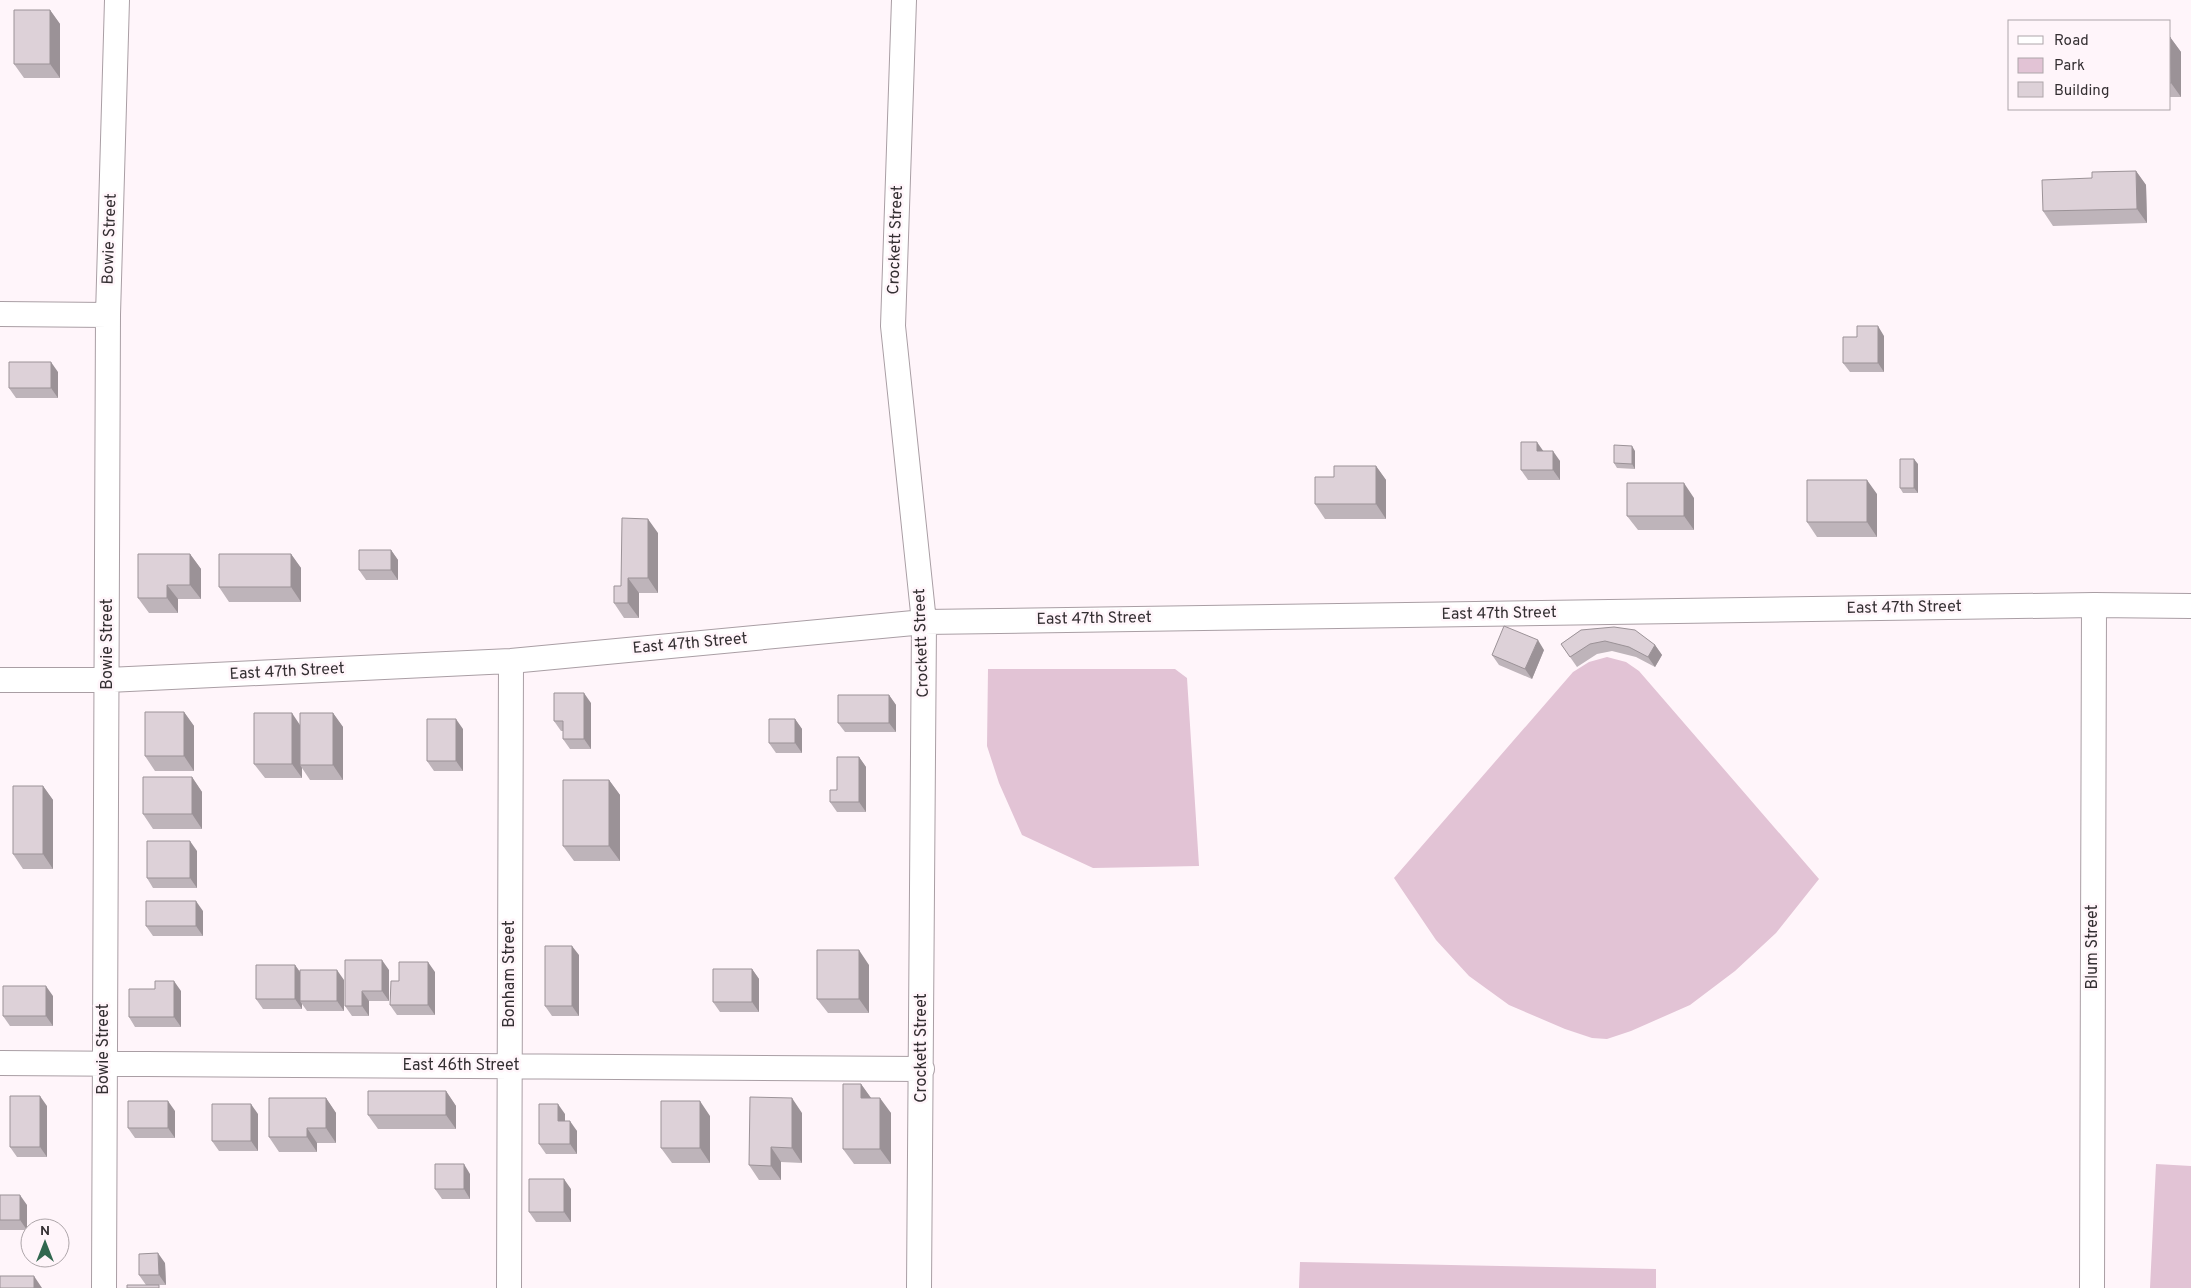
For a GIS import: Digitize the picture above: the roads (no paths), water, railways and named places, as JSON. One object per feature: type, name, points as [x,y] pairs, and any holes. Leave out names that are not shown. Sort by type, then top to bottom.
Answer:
[{"type":"street","name":"Bowie Street","points":[[104,1288],[108,680],[108,315],[117,0]]},
{"type":"street","name":"Crockett Street","points":[[904,0],[893,326],[924,622],[919,1288]]},
{"type":"street","points":[[0,314],[108,315]]},
{"type":"street","name":"Blum Street","points":[[2092,1288],[2094,606]]},
{"type":"street","name":"East 47th Street","points":[[0,680],[108,680],[511,661],[924,622],[2191,606]]},
{"type":"street","name":"Bonham Street","points":[[508,1288],[511,661]]},
{"type":"street","name":"East 46th Street","points":[[0,1063],[922,1069]]}]
